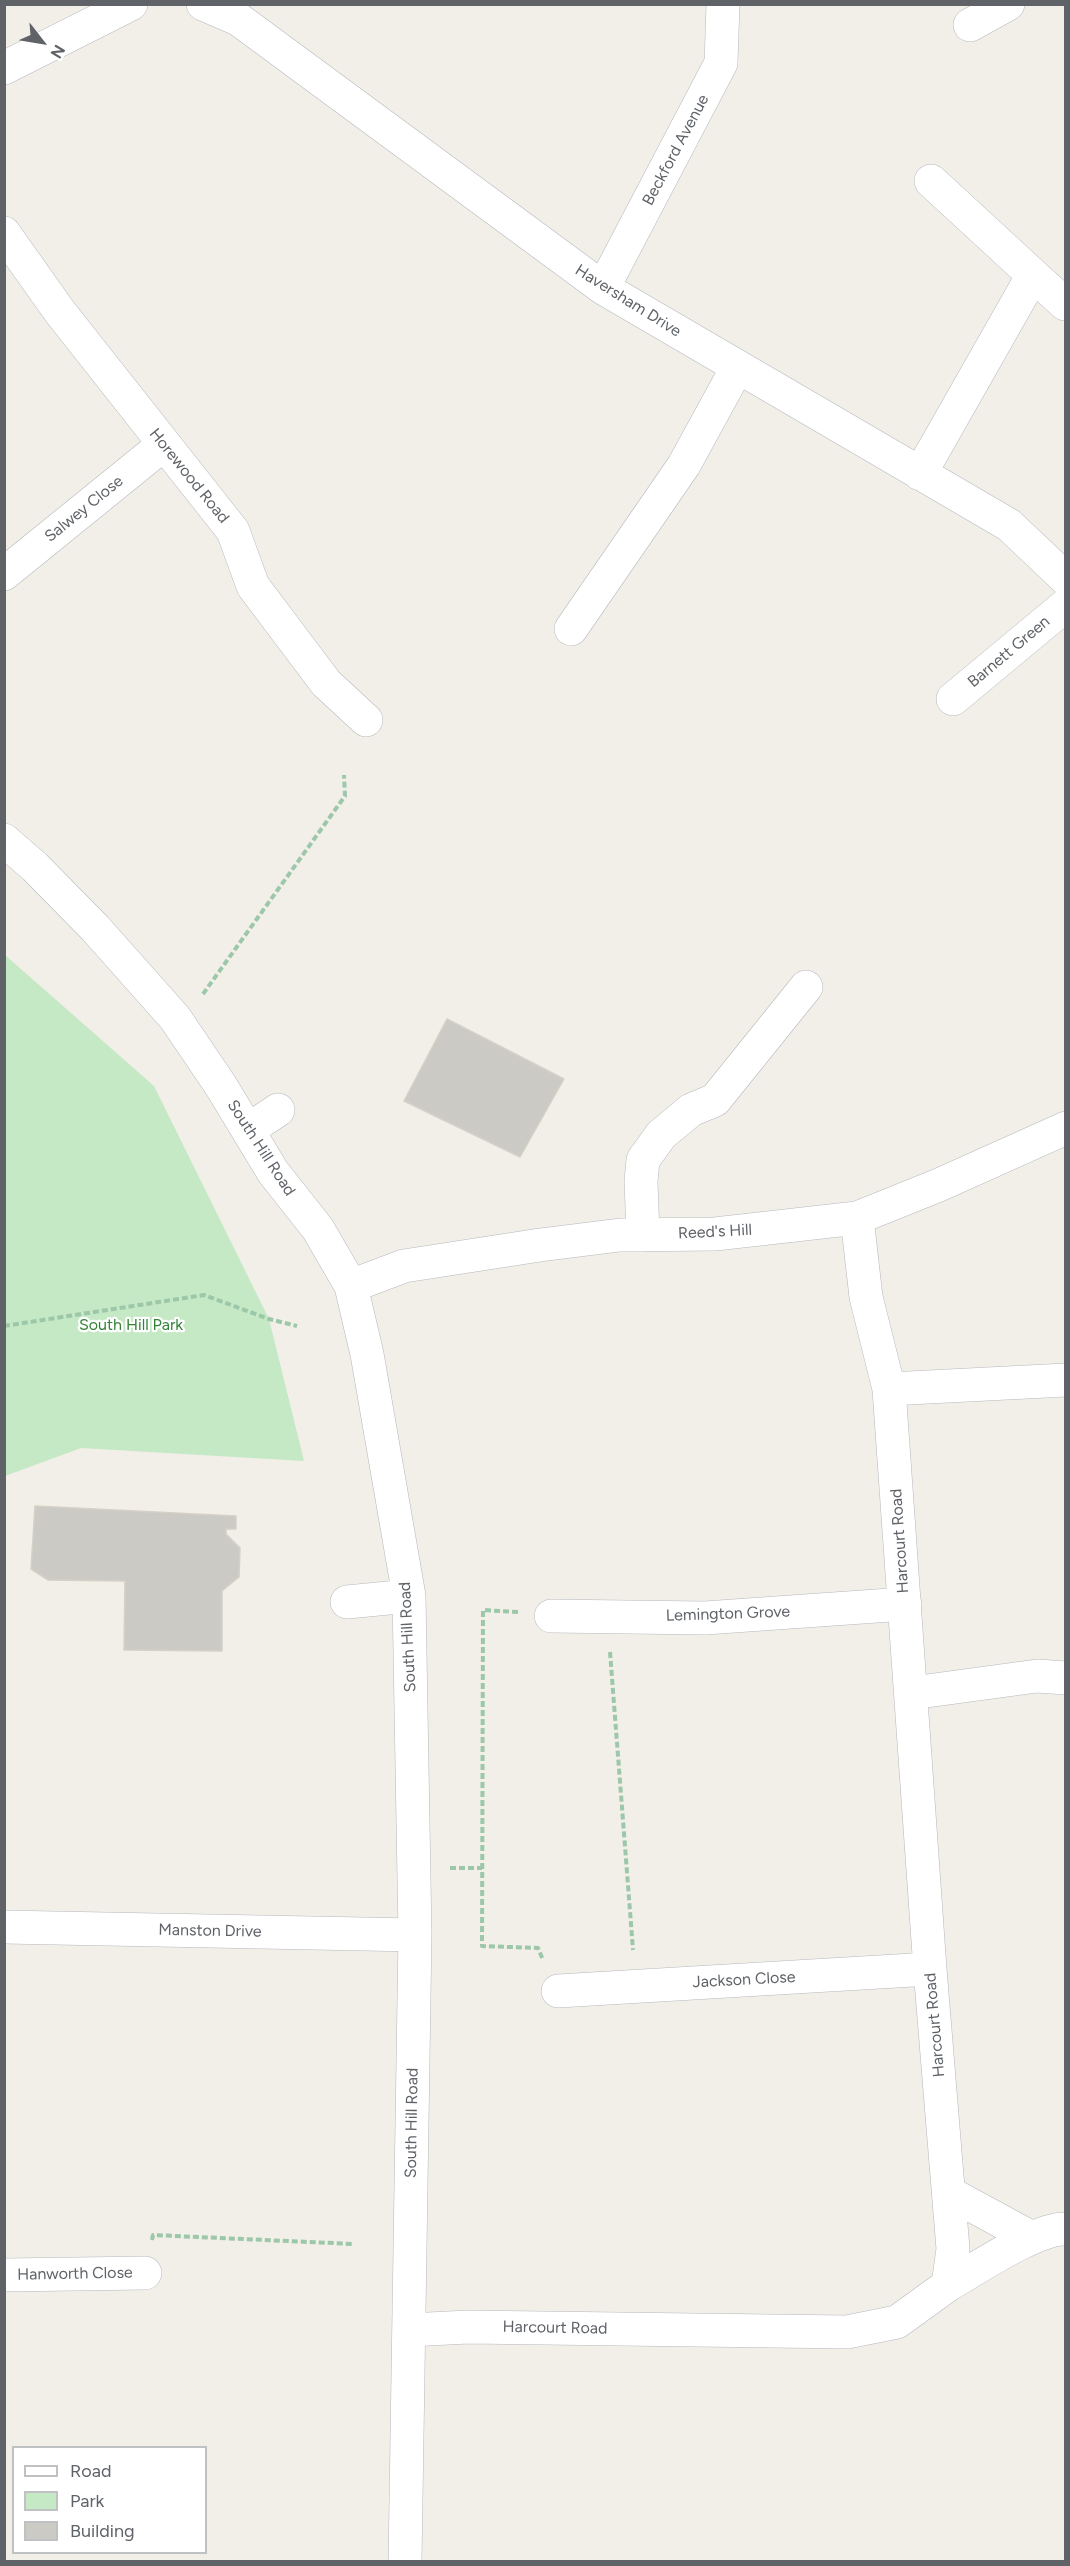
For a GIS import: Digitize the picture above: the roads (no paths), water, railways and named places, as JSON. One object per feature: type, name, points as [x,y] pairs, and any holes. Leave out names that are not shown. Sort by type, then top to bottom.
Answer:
[{"type":"street","points":[[4,68],[131,4]]},
{"type":"street","name":"Haversham Drive","points":[[203,4],[238,19],[603,288],[1009,525],[1065,579]]},
{"type":"street","name":"Beckford Avenue","points":[[603,288],[721,63],[723,4]]},
{"type":"street","points":[[970,25],[1008,4]]},
{"type":"street","points":[[931,181],[1065,304]]},
{"type":"street","name":"Horewood Road","points":[[4,233],[60,312],[233,531],[253,586],[326,683],[366,720]]},
{"type":"street","points":[[920,474],[1033,275]]},
{"type":"street","points":[[571,629],[684,465],[737,368]]},
{"type":"street","name":"Salwey Close","points":[[4,574],[163,445]]},
{"type":"street","name":"Barnett Green","points":[[953,699],[1065,605]]},
{"type":"street","name":"South Hill Road","points":[[4,840],[35,867],[95,928],[176,1018],[273,1172],[318,1229],[351,1286],[367,1354],[409,1596],[415,1935],[405,2562]]},
{"type":"street","points":[[643,1235],[641,1181],[643,1160],[668,1129],[691,1110],[715,1100],[806,987]]},
{"type":"street","points":[[248,1130],[278,1110]]},
{"type":"street","name":"Reed's Hill","points":[[351,1286],[404,1266],[540,1245],[620,1235],[715,1234],[857,1218],[939,1185],[1065,1128]]},
{"type":"street","name":"Harcourt Road","points":[[409,2330],[468,2327],[847,2331],[897,2322],[948,2285],[953,2249],[930,1970],[889,1389],[866,1297],[857,1218]]},
{"type":"street","points":[[889,1389],[1065,1380]]},
{"type":"street","points":[[347,1602],[409,1596]]},
{"type":"street","name":"Lemington Grove","points":[[551,1616],[705,1618],[905,1604]]},
{"type":"street","points":[[912,1693],[1037,1676],[1065,1678]]},
{"type":"street","name":"Manston Drive","points":[[4,1927],[415,1935]]},
{"type":"street","name":"Jackson Close","points":[[558,1991],[930,1970]]},
{"type":"street","points":[[949,2193],[1032,2238]]},
{"type":"street","points":[[948,2285],[1032,2238],[1065,2229]]},
{"type":"street","name":"Hanworth Close","points":[[4,2275],[145,2273]]},
{"type":"park label","name":"South Hill Park","points":[[131,1325]]}]
